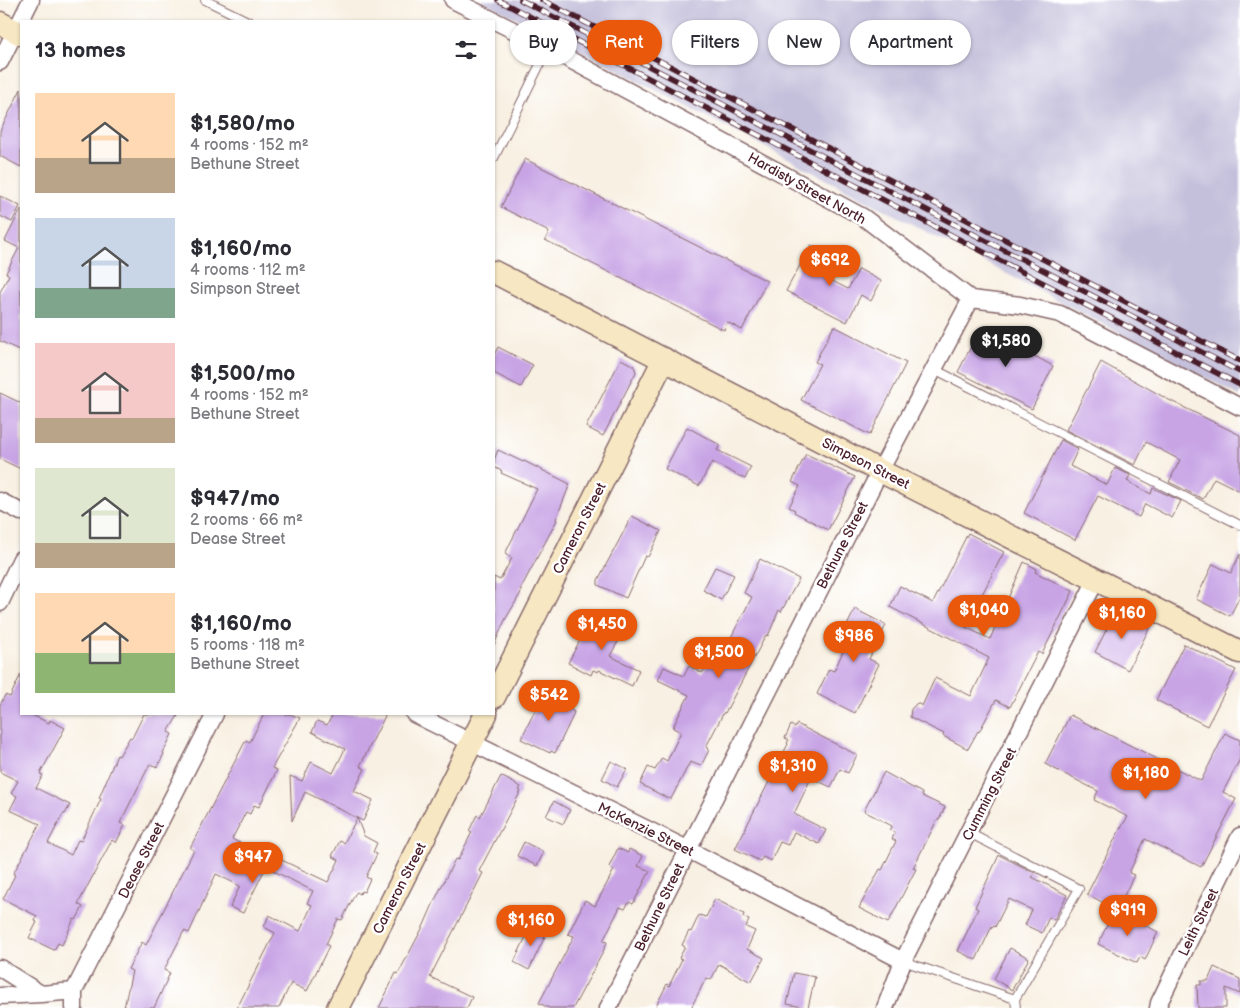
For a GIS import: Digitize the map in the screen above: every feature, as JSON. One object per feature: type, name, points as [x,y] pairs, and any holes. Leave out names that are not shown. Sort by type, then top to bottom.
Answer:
[{"type":"main road","name":"Simpson Street","points":[[495,273],[880,471],[1240,652]]},
{"type":"main road","name":"Cameron Street","points":[[495,695],[664,359]]},
{"type":"main road","name":"Cameron Street","points":[[338,1008],[485,715]]},
{"type":"street","points":[[0,62],[12,29],[31,0]]},
{"type":"street","name":"Hardisty Street North","points":[[453,0],[493,20]]},
{"type":"street","name":"Hardisty Street North","points":[[495,21],[510,29]]},
{"type":"street","name":"Hardisty Street North","points":[[577,64],[863,217],[971,299]]},
{"type":"street","points":[[971,299],[1020,304],[1060,314],[1240,407]]},
{"type":"street","name":"Bethune Street","points":[[608,1008],[880,471],[971,299]]},
{"type":"street","points":[[0,501],[20,511]]},
{"type":"street","points":[[0,603],[20,561]]},
{"type":"street","name":"Cumming Street","points":[[885,1008],[904,961],[1096,580]]},
{"type":"street","name":"Dease Street","points":[[74,1008],[74,991],[214,715]]},
{"type":"street","name":"McKenzie Street","points":[[416,715],[904,961]]},
{"type":"street","name":"Leith Street","points":[[1158,1008],[1240,836]]},
{"type":"street","points":[[0,968],[41,994]]},
{"type":"street","points":[[0,996],[74,991]]},
{"type":"lane","points":[[205,0],[246,20]]},
{"type":"lane","points":[[497,145],[539,65]]},
{"type":"lane","points":[[934,369],[1240,526]]},
{"type":"lane","points":[[904,961],[1016,1004],[1079,889],[969,833]]},
{"type":"shaded area","points":[[480,0],[1240,0],[1240,396],[608,65],[662,65],[662,20],[587,20],[587,54],[577,49],[577,20],[520,20]]},
{"type":"building","points":[[20,91],[20,166],[0,156],[0,131]]},
{"type":"building","points":[[525,159],[767,281],[742,330],[727,322],[724,330],[545,240],[549,232],[501,207]]},
{"type":"building","points":[[0,196],[20,206],[12,222],[0,216]]},
{"type":"building","points":[[20,211],[20,351],[0,341],[0,292],[9,275],[6,273],[19,248],[5,241]]},
{"type":"building","points":[[811,245],[828,253],[817,273],[848,289],[859,269],[881,281],[871,301],[861,295],[847,322],[786,291]]},
{"type":"building","points":[[834,326],[906,363],[870,435],[801,400],[820,364],[815,362]]},
{"type":"building","points":[[981,327],[1053,366],[1032,409],[958,372]]},
{"type":"building","points":[[498,347],[533,365],[521,387],[495,374],[495,353]]},
{"type":"building","points":[[621,359],[634,366],[636,372],[603,436],[586,427]]},
{"type":"building","points":[[1101,362],[1169,400],[1240,435],[1240,491],[1214,478],[1203,499],[1169,482],[1180,460],[1146,442],[1135,465],[1066,430]]},
{"type":"building","points":[[0,393],[20,403],[20,469],[0,459]]},
{"type":"building","points":[[687,427],[720,445],[717,450],[751,467],[745,479],[712,462],[699,486],[665,469]]},
{"type":"building","points":[[1061,440],[1078,449],[1070,466],[1107,485],[1115,468],[1130,475],[1127,481],[1151,494],[1153,488],[1181,501],[1172,518],[1145,504],[1139,517],[1098,496],[1075,540],[1024,513]]},
{"type":"building","points":[[498,450],[570,484],[557,520],[495,643],[495,578],[500,580],[512,558],[505,554],[537,489],[501,473],[502,471],[495,468],[495,458]]},
{"type":"building","points":[[806,454],[855,477],[828,530],[794,512],[795,510],[789,507],[800,486],[792,482]]},
{"type":"building","points":[[632,516],[661,531],[648,557],[645,556],[626,598],[598,585],[598,580]]},
{"type":"building","points":[[968,533],[1004,552],[965,627],[990,639],[1024,562],[1037,569],[1035,572],[1073,591],[1042,654],[1038,652],[1010,707],[996,700],[968,749],[943,736],[944,734],[910,717],[911,709],[917,703],[922,706],[935,678],[971,696],[989,658],[890,607],[900,586],[933,603]]},
{"type":"building","points":[[1240,554],[1240,596],[1230,616],[1196,599],[1213,564],[1231,573]]},
{"type":"building","points":[[760,559],[799,579],[781,612],[779,610],[768,636],[766,635],[724,712],[706,747],[709,750],[701,766],[690,762],[671,799],[667,798],[640,784],[648,767],[655,770],[662,758],[667,761],[681,732],[673,728],[689,695],[658,680],[664,667],[684,676],[689,666],[702,673],[709,663],[719,667],[730,645],[728,643],[752,597],[744,593]]},
{"type":"building","points":[[715,567],[734,575],[721,600],[703,590]]},
{"type":"building","points":[[855,609],[886,625],[869,659],[879,664],[855,713],[817,694],[829,669],[834,671],[848,641],[841,638]]},
{"type":"building","points":[[1116,611],[1150,627],[1128,670],[1095,652]]},
{"type":"building","points":[[596,614],[625,629],[610,656],[639,670],[632,686],[599,670],[598,672],[593,670],[591,675],[568,663],[593,615],[595,616]]},
{"type":"building","points":[[1184,644],[1236,670],[1207,726],[1156,700]]},
{"type":"building","points":[[20,676],[20,715],[32,715],[49,723],[50,720],[65,728],[40,774],[43,775],[36,788],[70,805],[65,814],[63,814],[48,843],[71,855],[78,840],[81,841],[101,799],[99,798],[117,755],[119,756],[130,737],[132,738],[144,715],[178,715],[168,732],[172,734],[164,754],[157,767],[150,764],[120,823],[125,825],[116,843],[112,840],[78,904],[83,907],[76,920],[74,919],[62,945],[58,943],[54,950],[29,938],[37,922],[35,921],[37,916],[3,899],[15,875],[13,874],[40,824],[10,810],[17,796],[11,793],[18,781],[0,772],[0,705],[5,695],[10,697]]},
{"type":"building","points":[[546,688],[574,701],[570,709],[574,712],[555,753],[551,751],[550,753],[521,739]]},
{"type":"building","points":[[264,715],[292,715],[300,718],[272,768],[277,770],[259,807],[254,805],[250,814],[246,812],[232,839],[255,851],[256,848],[328,882],[339,860],[332,856],[340,841],[344,843],[357,818],[364,836],[377,843],[373,852],[377,854],[366,877],[370,879],[364,892],[361,891],[360,894],[357,892],[355,894],[342,920],[338,919],[326,944],[329,946],[307,991],[291,983],[279,1008],[237,1008],[275,933],[264,927],[269,915],[300,931],[312,905],[307,903],[313,891],[266,867],[243,913],[230,907],[240,886],[216,874],[189,933],[184,931],[164,970],[170,973],[154,1008],[124,1008],[132,971],[128,969],[142,942],[146,945],[194,850],[190,848],[246,740],[250,742]]},
{"type":"building","points":[[332,715],[386,715],[360,766],[365,769],[354,791],[373,800],[363,821],[305,792],[292,821],[290,776],[302,781],[311,762],[333,773],[345,749],[312,732],[317,721],[327,725]]},
{"type":"building","points":[[1070,715],[1201,781],[1225,733],[1240,740],[1240,759],[1223,792],[1236,799],[1201,867],[1145,839],[1129,873],[1134,875],[1117,910],[1087,894],[1128,817],[1094,800],[1098,791],[1045,764]]},
{"type":"building","points":[[797,724],[857,755],[848,773],[840,769],[831,787],[811,778],[794,814],[826,830],[819,844],[794,832],[788,845],[780,842],[771,861],[763,857],[760,861],[735,849],[788,744],[789,740],[785,738],[791,725],[795,728]]},
{"type":"building","points":[[611,761],[627,769],[617,787],[602,779]]},
{"type":"building","points":[[884,772],[922,793],[922,796],[945,807],[913,868],[916,869],[888,923],[859,908],[880,869],[882,870],[896,841],[892,839],[895,833],[889,830],[892,826],[864,811]]},
{"type":"building","points":[[501,776],[521,787],[519,790],[521,791],[479,871],[483,873],[430,977],[472,997],[467,1008],[379,1008],[396,973],[398,974],[424,925],[455,859],[458,860],[472,832],[469,831],[477,815],[480,817]]},
{"type":"building","points":[[554,801],[570,810],[563,824],[546,816]]},
{"type":"building","points":[[524,842],[544,852],[537,866],[517,856]]},
{"type":"building","points":[[618,848],[628,853],[629,849],[643,856],[638,866],[650,871],[633,904],[629,902],[625,909],[620,907],[603,941],[607,942],[602,954],[573,1008],[549,1008],[539,1003],[574,936],[568,934],[585,900],[595,906],[614,870],[609,867]]},
{"type":"building","points":[[999,855],[1035,873],[1032,877],[1067,895],[1054,920],[1049,917],[1042,933],[1025,925],[1032,910],[1009,899],[995,927],[992,926],[976,960],[958,951],[978,909],[975,907]]},
{"type":"building","points":[[715,899],[744,914],[743,917],[749,920],[746,927],[755,931],[747,949],[764,958],[751,982],[719,964],[711,980],[707,978],[704,982],[691,1008],[655,1008],[667,984],[669,986],[682,959],[679,958],[685,947],[682,945],[689,931],[691,932],[699,915],[706,917]]},
{"type":"building","points":[[1115,909],[1158,932],[1145,960],[1140,957],[1137,963],[1098,944]]},
{"type":"building","points":[[532,924],[547,932],[529,970],[514,962]]},
{"type":"building","points":[[1010,948],[1029,958],[1012,990],[994,979]]},
{"type":"building","points":[[1214,967],[1240,979],[1240,994],[1226,988],[1226,1008],[1198,1008],[1197,985],[1201,985],[1201,981],[1208,981]]},
{"type":"building","points":[[794,973],[815,977],[808,1008],[787,1004]]},
{"type":"railway","points":[[498,0],[1240,385]]},
{"type":"railway","points":[[521,0],[1240,372]]},
{"type":"railway","points":[[542,0],[1240,361]]}]
